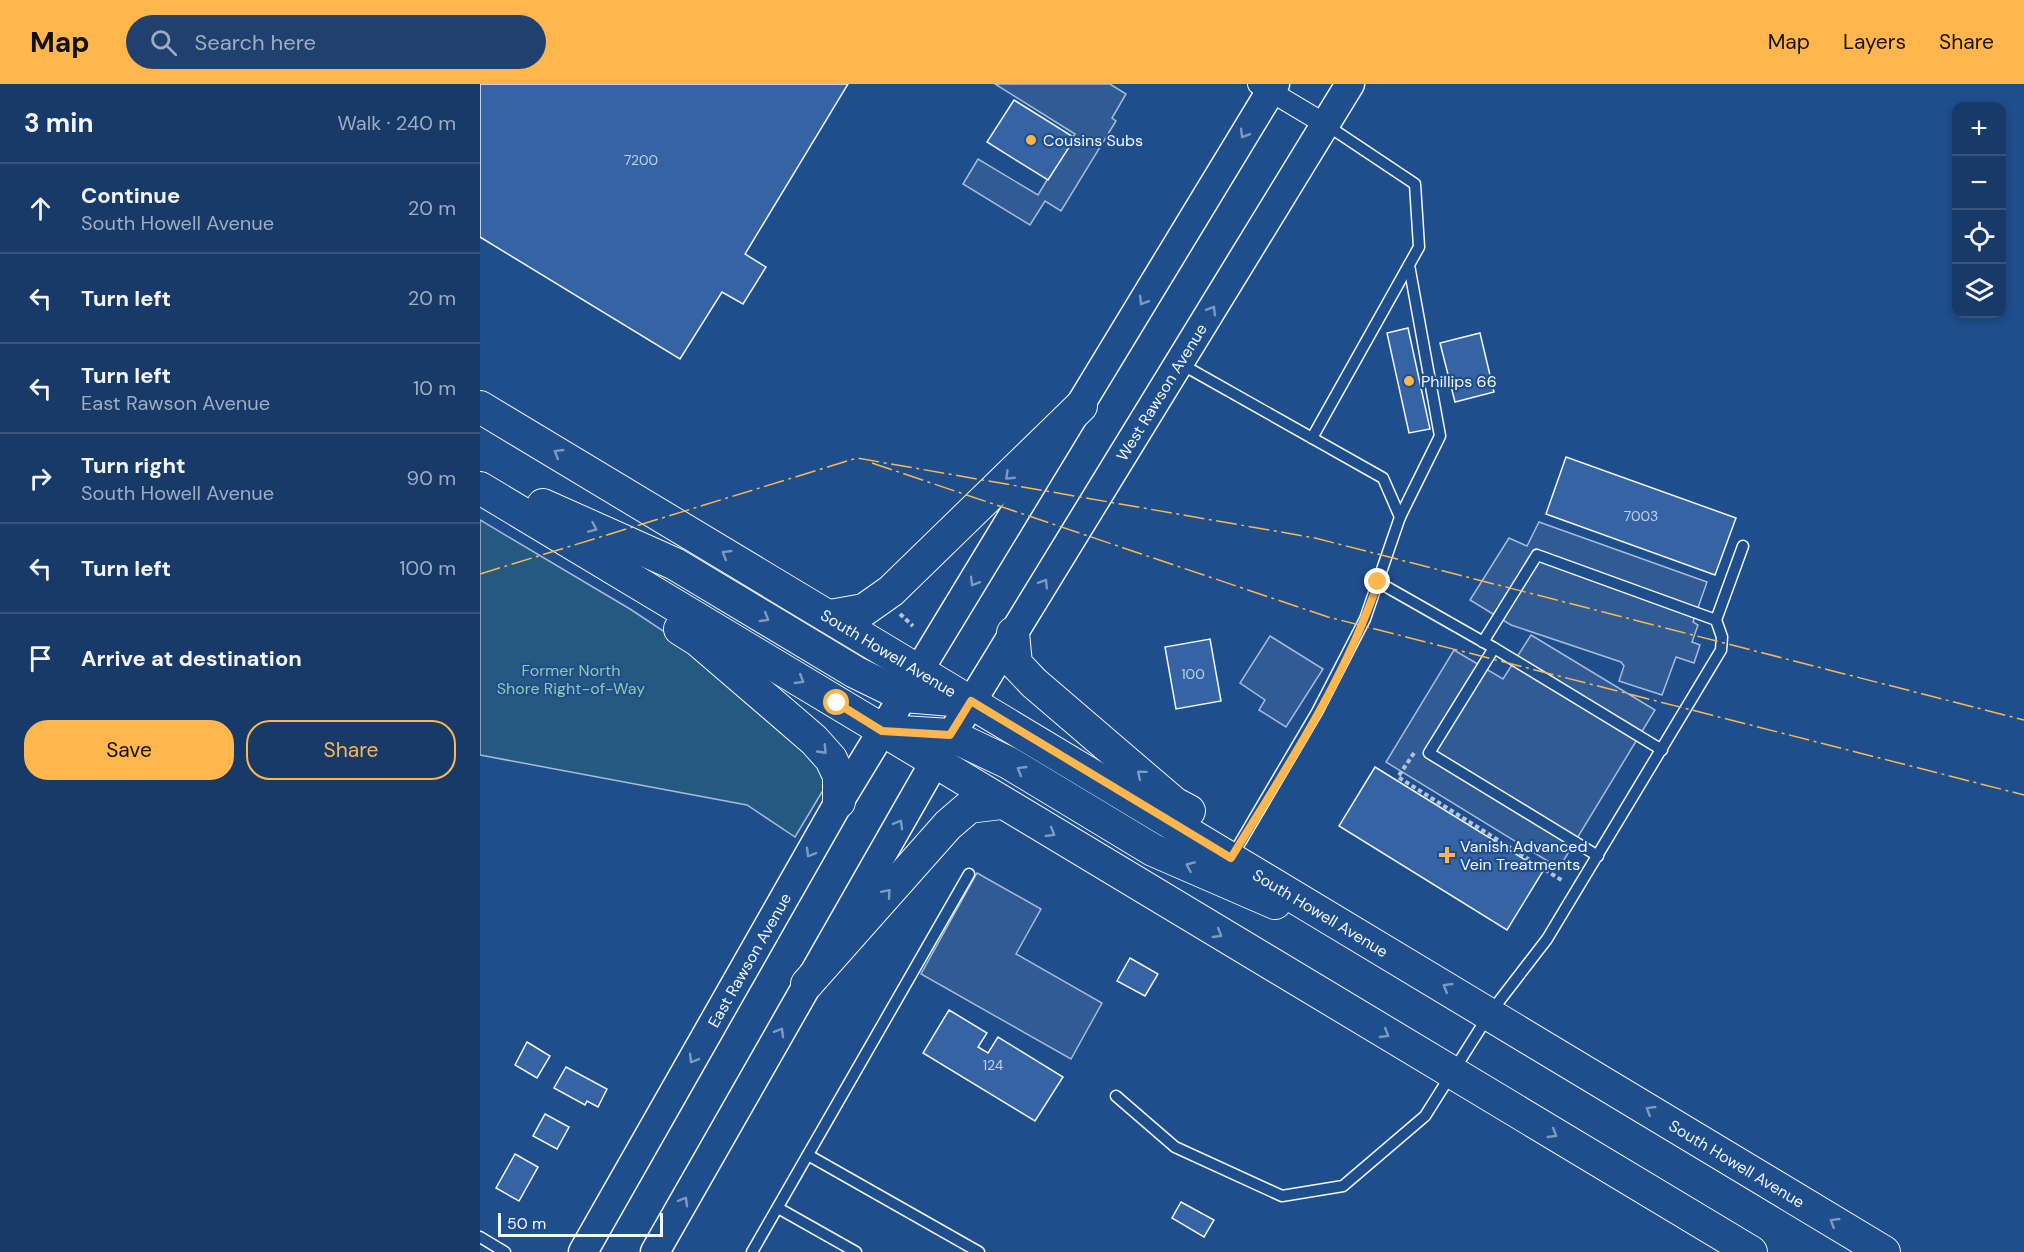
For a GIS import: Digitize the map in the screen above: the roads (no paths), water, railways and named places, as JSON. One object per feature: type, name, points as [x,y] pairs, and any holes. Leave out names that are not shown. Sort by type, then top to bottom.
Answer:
[{"type":"main road","name":"West Rawson Avenue","points":[[971,701],[1350,84]]},
{"type":"main road","points":[[480,486],[534,501],[675,564],[855,672],[912,683],[1081,406],[1268,86]]},
{"type":"main road","name":"South Howell Avenue","points":[[480,406],[830,616],[912,683],[971,701],[1236,850],[1271,861],[1334,919],[1884,1252]]},
{"type":"main road","points":[[830,616],[864,610],[891,591],[1081,406]]},
{"type":"main road","points":[[480,486],[1000,803],[1751,1252]]},
{"type":"main road","points":[[587,551],[610,585],[699,641],[814,740],[831,759],[839,776],[839,802]]},
{"type":"main road","points":[[1013,633],[1016,664],[1034,683],[1174,802],[1236,850]]},
{"type":"main road","name":"East Rawson Avenue","points":[[583,1252],[839,802],[912,683]]},
{"type":"main road","points":[[655,1252],[971,701]]},
{"type":"main road","points":[[882,731],[950,735],[1009,763],[1153,850],[1397,958]]},
{"type":"main road","points":[[807,984],[948,825],[969,807],[1000,803]]},
{"type":"street","points":[[1268,86],[1325,124]]},
{"type":"lane","points":[[1312,438],[1419,247],[1415,183],[1325,124]]},
{"type":"lane","points":[[1236,850],[1317,712],[1365,619],[1400,517],[1440,436],[1409,265]]},
{"type":"lane","points":[[1179,363],[1383,478],[1400,517]]},
{"type":"lane","points":[[1116,1096],[1175,1147],[1282,1196],[1343,1186],[1425,1116],[1490,1013],[1546,939],[1721,650],[1722,637],[1716,620],[1743,546]]},
{"type":"lane","points":[[1483,642],[1537,555],[1716,620]]},
{"type":"lane","points":[[1378,582],[1494,648],[1662,750]]},
{"type":"lane","points":[[1494,648],[1429,753],[1598,856]]},
{"type":"lane","points":[[752,1252],[969,874]]},
{"type":"lane","points":[[808,1155],[979,1252]]},
{"type":"lane","points":[[778,1208],[856,1252]]},
{"type":"lane","points":[[480,1237],[505,1252]]},
{"type":"place","name":"Cousins Subs","points":[[1031,140]]},
{"type":"place","name":"Phillips 66","points":[[1409,381]]},
{"type":"place","name":"Vanish Advanced Vein Treatments","points":[[1447,855]]},
{"type":"park label","name":"Former North Shore Right-of-Way","points":[[571,679]]}]
